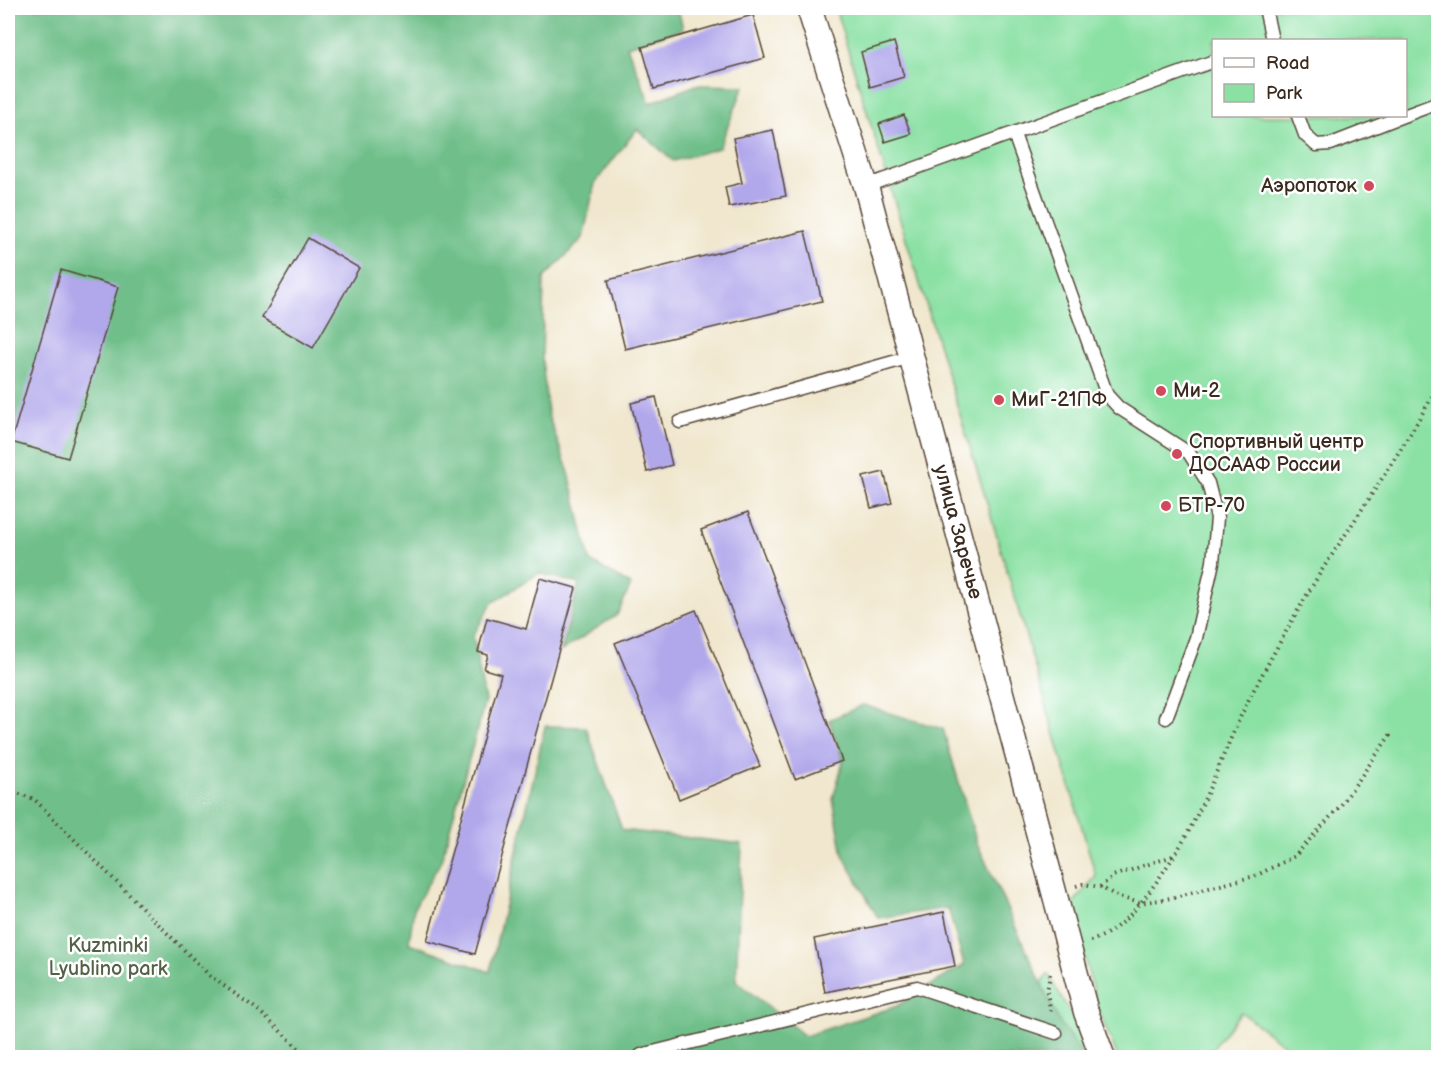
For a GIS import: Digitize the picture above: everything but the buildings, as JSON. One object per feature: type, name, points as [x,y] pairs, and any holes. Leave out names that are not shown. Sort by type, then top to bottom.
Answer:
[{"type":"street","name":"улица Заречье","points":[[809,8],[866,186],[1086,1012],[1103,1058]]},
{"type":"lane","points":[[1265,8],[1271,39]]},
{"type":"lane","points":[[866,186],[1212,62]]},
{"type":"lane","points":[[1424,107],[1438,97]]},
{"type":"lane","points":[[1407,114],[1438,103]]},
{"type":"lane","points":[[1298,117],[1305,135],[1316,145],[1331,144],[1399,117]]},
{"type":"lane","points":[[1014,134],[1107,395],[1119,408],[1189,453],[1208,483],[1216,518],[1213,562],[1196,638],[1166,718]]},
{"type":"lane","points":[[680,422],[911,357]]},
{"type":"lane","points":[[641,1055],[916,987],[1056,1033]]},
{"type":"path","points":[[1056,1033],[1047,992],[1051,964],[1069,948],[1103,937],[1140,903],[1174,856],[1198,815],[1249,697],[1321,572],[1406,443],[1438,386]]},
{"type":"path","points":[[1055,893],[1083,884],[1101,887],[1119,897],[1140,903],[1171,898],[1255,876],[1295,856],[1341,805],[1393,731]]},
{"type":"path","points":[[8,790],[34,799],[210,976],[258,1010],[309,1058]]},
{"type":"path","points":[[1101,887],[1113,876],[1174,856]]},
{"type":"green space","name":"Kuzminki Lyublino park","points":[[8,8],[678,8],[683,29],[627,46],[650,103],[696,85],[744,86],[719,148],[673,161],[637,129],[595,183],[583,238],[544,278],[542,359],[548,415],[569,473],[590,561],[631,585],[617,615],[561,651],[579,584],[539,573],[492,603],[473,636],[485,701],[441,861],[414,908],[409,943],[490,972],[545,726],[586,727],[622,830],[742,844],[736,981],[805,1036],[897,1006],[964,965],[948,908],[878,918],[843,855],[833,799],[843,761],[829,720],[863,705],[943,729],[977,843],[1058,1020],[1084,1057],[8,1057]]},
{"type":"green space","name":"Спортивный центр ДОСААФ России","points":[[835,8],[1438,8],[1438,1057],[1300,1057],[1241,1012],[1206,1057],[1118,1057],[1098,1009],[1071,906],[1096,876],[985,496]]},
{"type":"green space","points":[[1048,974],[1072,1016],[1087,1057],[935,1058],[997,1049]]},
{"type":"place","name":"Аэропоток","points":[[1369,186]]},
{"type":"place","name":"Ми-2","points":[[1161,391]]},
{"type":"place","name":"МиГ-21ПФ","points":[[999,400]]},
{"type":"place","name":"Спортивный центр ДОСААФ России","points":[[1177,454]]},
{"type":"place","name":"БТР-70","points":[[1166,506]]}]
